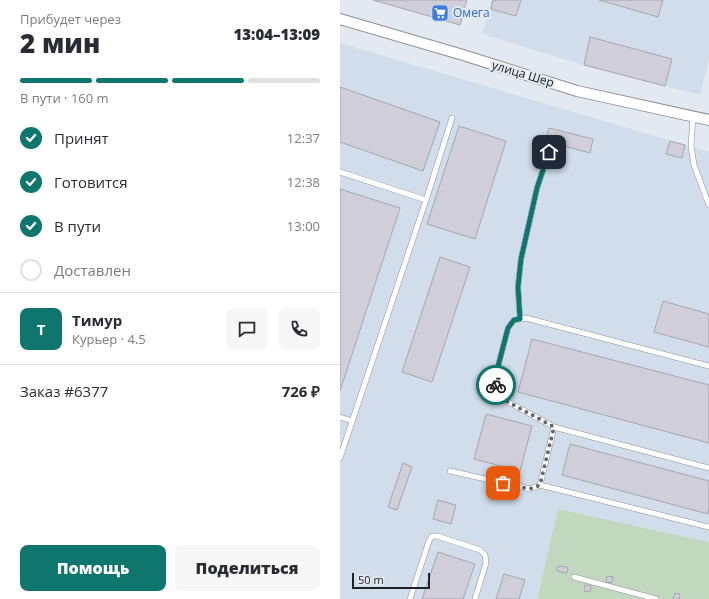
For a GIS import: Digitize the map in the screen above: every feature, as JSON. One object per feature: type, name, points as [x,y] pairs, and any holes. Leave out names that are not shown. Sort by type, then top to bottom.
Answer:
[{"type":"street","name":"улица Шер","points":[[340,19],[463,55],[577,91],[709,120]]},
{"type":"lane","points":[[693,117],[691,146],[694,164],[709,205]]},
{"type":"lane","points":[[340,458],[452,118]]},
{"type":"lane","points":[[520,319],[518,287],[521,259],[537,188],[549,152]]},
{"type":"lane","points":[[340,172],[426,200]]},
{"type":"lane","points":[[709,366],[526,318],[514,320],[508,328],[495,378],[497,392],[501,398],[554,427],[709,468]]},
{"type":"lane","points":[[340,417],[352,421]]},
{"type":"lane","points":[[540,485],[554,427]]},
{"type":"lane","points":[[450,471],[530,489],[540,485],[709,527]]},
{"type":"lane","points":[[410,599],[429,541],[432,536],[437,536],[480,550],[485,555],[486,563],[475,599]]},
{"type":"lane","points":[[574,577],[656,599]]},
{"type":"shaded area","points":[[492,0],[709,0],[709,60],[700,95],[584,65],[482,34]]},
{"type":"shaded area","points":[[340,43],[709,152],[709,542],[558,509],[537,599],[340,599]]},
{"type":"green space","points":[[558,509],[709,542],[709,599],[537,599]]},
{"type":"building","name":"Омега","points":[[373,0],[467,0],[460,25]]},
{"type":"building","points":[[493,0],[521,0],[516,16],[491,9]]},
{"type":"building","points":[[599,0],[663,0],[658,17]]},
{"type":"building","points":[[590,37],[672,59],[665,86],[584,65]]},
{"type":"building","points":[[340,87],[440,122],[423,171],[340,142]]},
{"type":"building","points":[[459,126],[506,141],[475,239],[427,224]]},
{"type":"building","points":[[549,128],[593,139],[590,153],[545,141]]},
{"type":"building","points":[[670,141],[685,145],[682,158],[666,154]]},
{"type":"building","points":[[340,189],[400,208],[340,391]]},
{"type":"building","points":[[440,257],[470,267],[432,382],[402,372]]},
{"type":"building","points":[[663,301],[709,314],[709,347],[654,332]]},
{"type":"building","points":[[532,339],[709,385],[709,443],[518,392]]},
{"type":"building","points":[[486,414],[532,426],[520,471],[474,459]]},
{"type":"building","points":[[570,444],[709,481],[708,514],[562,475]]},
{"type":"building","points":[[403,463],[412,467],[397,510],[388,507]]},
{"type":"building","points":[[438,500],[456,505],[451,524],[433,519]]},
{"type":"building","points":[[438,552],[475,564],[463,599],[422,599]]},
{"type":"building","points":[[558,566],[568,567],[567,573],[557,571]]},
{"type":"building","points":[[504,574],[525,580],[519,599],[496,599]]},
{"type":"building","points":[[607,576],[613,577],[612,583],[606,582]]},
{"type":"building","points":[[585,585],[591,586],[590,592],[584,591]]},
{"type":"building","points":[[675,593],[680,594],[679,599],[673,599]]},
{"type":"way so far","points":[[496,385],[497,392],[501,398],[554,427],[540,485],[530,489],[503,483]]},
{"type":"place","name":"Омега","points":[[440,13]]},
{"type":"route","points":[[496,385],[495,378],[508,328],[514,320],[520,319],[518,287],[521,259],[537,188],[549,152]]}]
